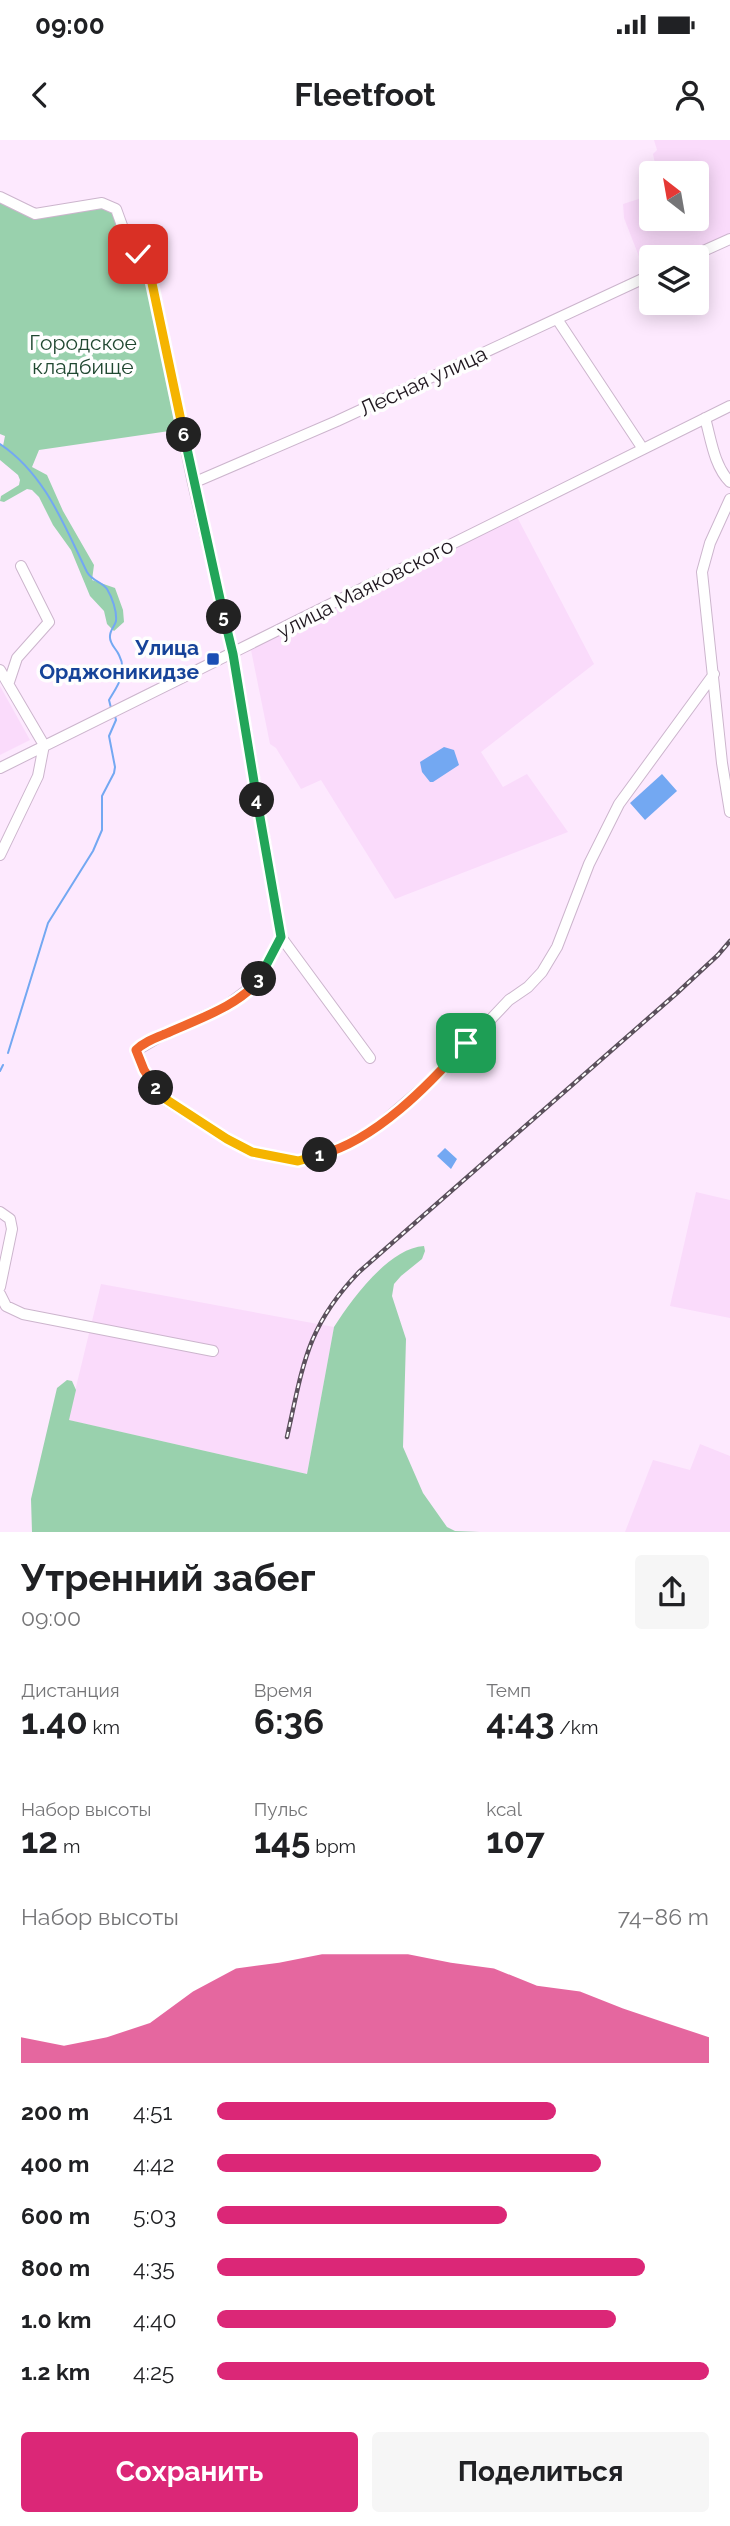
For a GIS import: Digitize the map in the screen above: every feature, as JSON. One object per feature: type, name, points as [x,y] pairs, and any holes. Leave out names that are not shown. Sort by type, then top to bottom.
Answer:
[{"type":"street","points":[[0,197],[35,214],[90,205],[110,205],[116,209],[124,231],[149,269],[193,483],[233,654],[281,937],[370,1058]]},
{"type":"street","points":[[709,248],[730,239]]},
{"type":"street","name":"Лесная улица","points":[[193,483],[337,421],[639,281]]},
{"type":"street","points":[[558,319],[643,449]]},
{"type":"street","name":"улица Маяковского","points":[[0,768],[730,406]]},
{"type":"street","points":[[705,418],[719,465],[730,482]]},
{"type":"street","points":[[730,499],[710,543],[702,572],[722,763],[730,812]]},
{"type":"street","points":[[9,682],[17,658],[48,626],[48,617],[21,566]]},
{"type":"street","points":[[0,670],[44,745],[38,776],[0,855]]},
{"type":"street","points":[[281,937],[255,984],[226,1006],[136,1050],[144,1070],[158,1092],[227,1139],[252,1152],[298,1161],[334,1151],[376,1128],[441,1072],[509,1000],[528,987],[542,972],[557,947],[589,864],[619,804],[714,674]]},
{"type":"street","points":[[0,1212],[10,1219],[12,1229],[0,1287]]},
{"type":"street","points":[[0,1294],[6,1306],[23,1314],[213,1351]]},
{"type":"shaded area","points":[[654,140],[730,140],[730,234],[705,245],[639,245],[639,257],[624,218],[623,204],[639,199],[639,231],[709,231],[709,161],[654,161],[653,154],[657,150]]},
{"type":"shaded area","points":[[515,513],[594,664],[481,752],[503,787],[527,774],[568,832],[395,899],[321,780],[301,789],[276,748],[270,744],[250,645]]},
{"type":"shaded area","points":[[0,686],[30,740],[0,755]]},
{"type":"shaded area","points":[[696,1192],[730,1200],[730,1318],[670,1306]]},
{"type":"shaded area","points":[[101,1284],[334,1327],[307,1474],[68,1420]]},
{"type":"shaded area","points":[[700,1444],[730,1456],[730,1532],[625,1532],[653,1460],[690,1470]]},
{"type":"green space","name":"Городское кладбище","points":[[0,197],[36,214],[110,205],[149,269],[183,429],[39,450],[32,467],[47,475],[63,511],[94,565],[92,580],[115,588],[123,610],[124,622],[114,631],[107,624],[104,611],[90,596],[71,550],[53,525],[39,497],[27,489],[4,502],[0,501],[1,496],[19,485],[20,480],[18,475],[0,460],[0,444],[3,446],[5,436],[0,434]]},
{"type":"green space","points":[[424,1246],[422,1259],[394,1284],[392,1296],[406,1339],[403,1447],[423,1493],[447,1527],[455,1531],[480,1532],[32,1532],[31,1499],[57,1388],[67,1380],[72,1381],[76,1390],[69,1420],[307,1474],[334,1327],[361,1290],[385,1265],[411,1249]]},
{"type":"water","points":[[444,747],[454,750],[459,765],[430,782],[422,772],[420,762]]},
{"type":"water","points":[[662,774],[677,791],[645,820],[630,803]]},
{"type":"water","points":[[445,1148],[457,1159],[451,1169],[437,1156]]},
{"type":"waterway","points":[[0,444],[16,456],[41,485],[87,572],[105,587],[111,596],[116,617],[110,639],[122,661],[121,678],[109,700],[111,708]]},
{"type":"waterway","points":[[8,1053],[48,923],[93,851],[102,830],[102,796],[115,767],[109,736],[116,720],[115,716]]},
{"type":"waterway","points":[[0,1071],[3,1065]]},
{"type":"railway","points":[[287,1437],[309,1349],[317,1330],[341,1292],[359,1272],[677,993],[730,941]]},
{"type":"place","name":"Улица Орджоникидзе","points":[[213,659]]},
{"type":"route","points":[[138,254],[149,269],[193,483],[233,654],[281,937],[255,984],[226,1006],[141,1046],[136,1050],[137,1056],[164,1098],[252,1152],[298,1161],[334,1151],[376,1128],[441,1072],[466,1043]]}]
